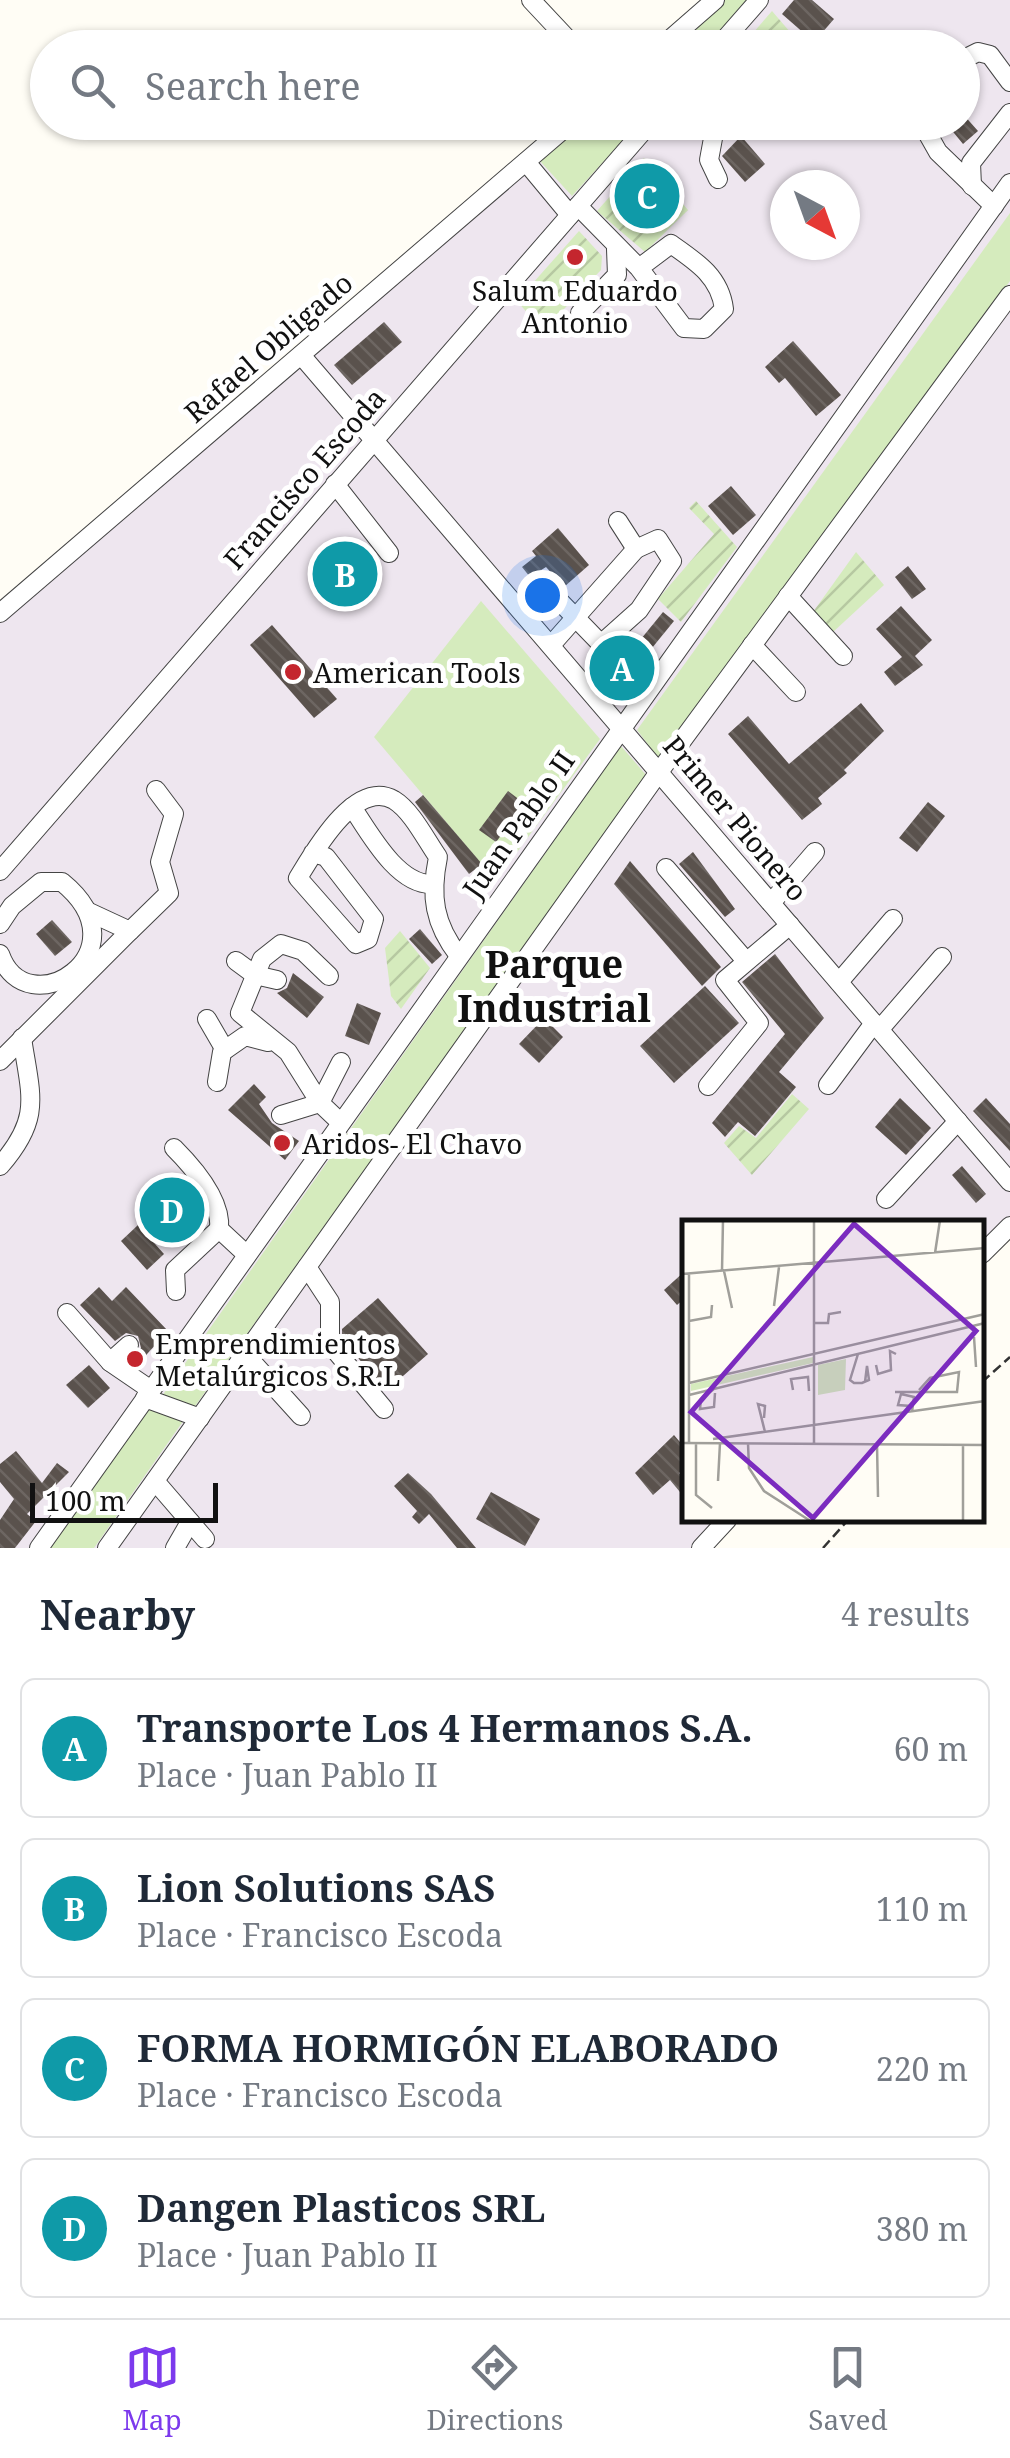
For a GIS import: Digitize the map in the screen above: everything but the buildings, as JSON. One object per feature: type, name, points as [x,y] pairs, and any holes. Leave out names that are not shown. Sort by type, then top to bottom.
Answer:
[{"type":"street","points":[[531,0],[559,30]]},
{"type":"street","points":[[681,30],[715,0]]},
{"type":"street","points":[[732,30],[758,0]]},
{"type":"street","points":[[980,52],[990,54],[1010,82]]},
{"type":"street","points":[[972,186],[971,163],[1010,113]]},
{"type":"street","name":"Rafael Obligado","points":[[0,612],[551,140]]},
{"type":"street","name":"Francisco Escoda","points":[[0,871],[635,140]]},
{"type":"street","points":[[713,140],[710,160],[718,179]]},
{"type":"street","points":[[931,140],[938,152],[994,206]]},
{"type":"street","points":[[526,162],[638,268],[684,328],[704,329],[724,310],[722,290],[701,264],[671,244],[638,268]]},
{"type":"street","name":"Juan Pablo II","points":[[39,1548],[1010,184]]},
{"type":"street","points":[[580,313],[617,275],[616,249]]},
{"type":"street","points":[[108,1548],[659,772],[1010,295]]},
{"type":"street","name":"Primer Pionero","points":[[301,355],[1010,1182]]},
{"type":"street","points":[[334,484],[389,552]]},
{"type":"street","points":[[618,521],[636,549]]},
{"type":"street","points":[[541,582],[577,616],[602,644],[639,610],[672,561],[658,539],[636,549],[577,616],[552,644]]},
{"type":"street","points":[[788,596],[842,656]]},
{"type":"street","points":[[752,645],[796,692]]},
{"type":"street","points":[[0,1061],[169,893],[160,862],[174,814],[156,790]]},
{"type":"street","points":[[313,854],[326,857],[374,920],[368,940],[356,944],[298,878],[313,854],[352,807],[374,796],[394,800],[438,856],[433,884],[436,919],[458,956]]},
{"type":"street","points":[[352,807],[404,875],[418,885],[433,884]]},
{"type":"street","points":[[771,902],[814,852]]},
{"type":"street","points":[[666,868],[746,962]]},
{"type":"street","points":[[0,924],[12,906],[40,882],[62,882],[89,912],[130,931]]},
{"type":"street","points":[[0,954],[20,982],[36,985],[62,981],[82,964],[94,943],[89,912]]},
{"type":"street","points":[[839,982],[893,919]]},
{"type":"street","points":[[708,1086],[759,1022],[725,980],[790,925]]},
{"type":"street","points":[[329,976],[302,951],[280,944],[262,959],[240,1013],[278,1045],[320,1103],[340,1122]]},
{"type":"street","points":[[828,1085],[942,957]]},
{"type":"street","points":[[236,961],[255,975],[277,980]]},
{"type":"street","points":[[36,985],[45,1016]]},
{"type":"street","points":[[207,1019],[225,1050]]},
{"type":"street","points":[[217,1082],[225,1050],[246,1036],[278,1045]]},
{"type":"street","points":[[0,1166],[24,1138],[32,1102],[22,1038]]},
{"type":"street","points":[[281,1114],[320,1103],[341,1062]]},
{"type":"street","points":[[886,1199],[958,1121]]},
{"type":"street","points":[[174,1148],[195,1170],[220,1219],[219,1230]]},
{"type":"street","points":[[985,1251],[1010,1226]]},
{"type":"street","points":[[219,1230],[247,1254]]},
{"type":"street","points":[[176,1291],[174,1259],[219,1230]]},
{"type":"street","points":[[307,1267],[330,1302],[330,1344],[384,1409]]},
{"type":"street","points":[[67,1313],[110,1362],[148,1394],[200,1418]]},
{"type":"street","points":[[110,1362],[129,1345]]},
{"type":"street","points":[[245,1354],[300,1416]]},
{"type":"street","points":[[155,1481],[205,1539]]},
{"type":"street","points":[[175,1548],[190,1522]]},
{"type":"street","points":[[701,1548],[724,1523]]},
{"type":"path","points":[[985,1379],[1010,1356]]},
{"type":"path","points":[[823,1548],[845,1523]]},
{"type":"shaded area","points":[[715,0],[1010,0],[1010,1226],[985,1252],[985,1220],[682,1220],[682,1523],[725,1523],[701,1548],[0,1548],[0,613],[552,140],[980,140],[980,30],[680,30]]},
{"type":"green space","points":[[723,0],[750,0],[723,30],[689,30]]},
{"type":"green space","points":[[772,11],[788,30],[756,30]]},
{"type":"green space","points":[[562,140],[623,140],[572,196],[539,160]]},
{"type":"green space","points":[[644,158],[688,210],[645,252],[597,211]]},
{"type":"green space","points":[[1010,213],[1010,281],[659,759],[637,730]]},
{"type":"green space","points":[[579,231],[602,256],[601,270],[543,331],[517,301]]},
{"type":"green space","points":[[696,501],[737,547],[681,622],[658,599],[714,534],[689,508]]},
{"type":"green space","points":[[856,552],[884,585],[832,633],[813,612]]},
{"type":"green space","points":[[481,601],[600,739],[496,881],[374,737]]},
{"type":"green space","points":[[631,632],[656,656],[622,702],[590,666]]},
{"type":"green space","points":[[621,746],[647,776],[193,1409],[162,1396]]},
{"type":"green space","points":[[400,931],[430,968],[401,1009],[391,996],[385,948]]},
{"type":"green space","points":[[792,1094],[809,1109],[752,1175],[724,1143],[739,1126],[756,1138]]},
{"type":"green space","points":[[150,1406],[184,1420],[94,1548],[50,1548]]},
{"type":"place","name":"FORMA HORMIGÓN ELABORADO","points":[[647,196]]},
{"type":"place","name":"Salum Eduardo Antonio","points":[[575,257]]},
{"type":"place","name":"Lion Solutions SAS","points":[[345,574]]},
{"type":"place","name":"Transporte Los 4 Hermanos S.A.","points":[[622,668]]},
{"type":"place","name":"American Tools","points":[[293,672]]},
{"type":"place","name":"Aridos- El Chavo","points":[[282,1143]]},
{"type":"place","name":"Dangen Plasticos SRL","points":[[172,1210]]},
{"type":"place","name":"Emprendimientos Metalúrgicos S.R.L","points":[[135,1359]]},
{"type":"district","name":"Parque Industrial","points":[[554,985]]}]
